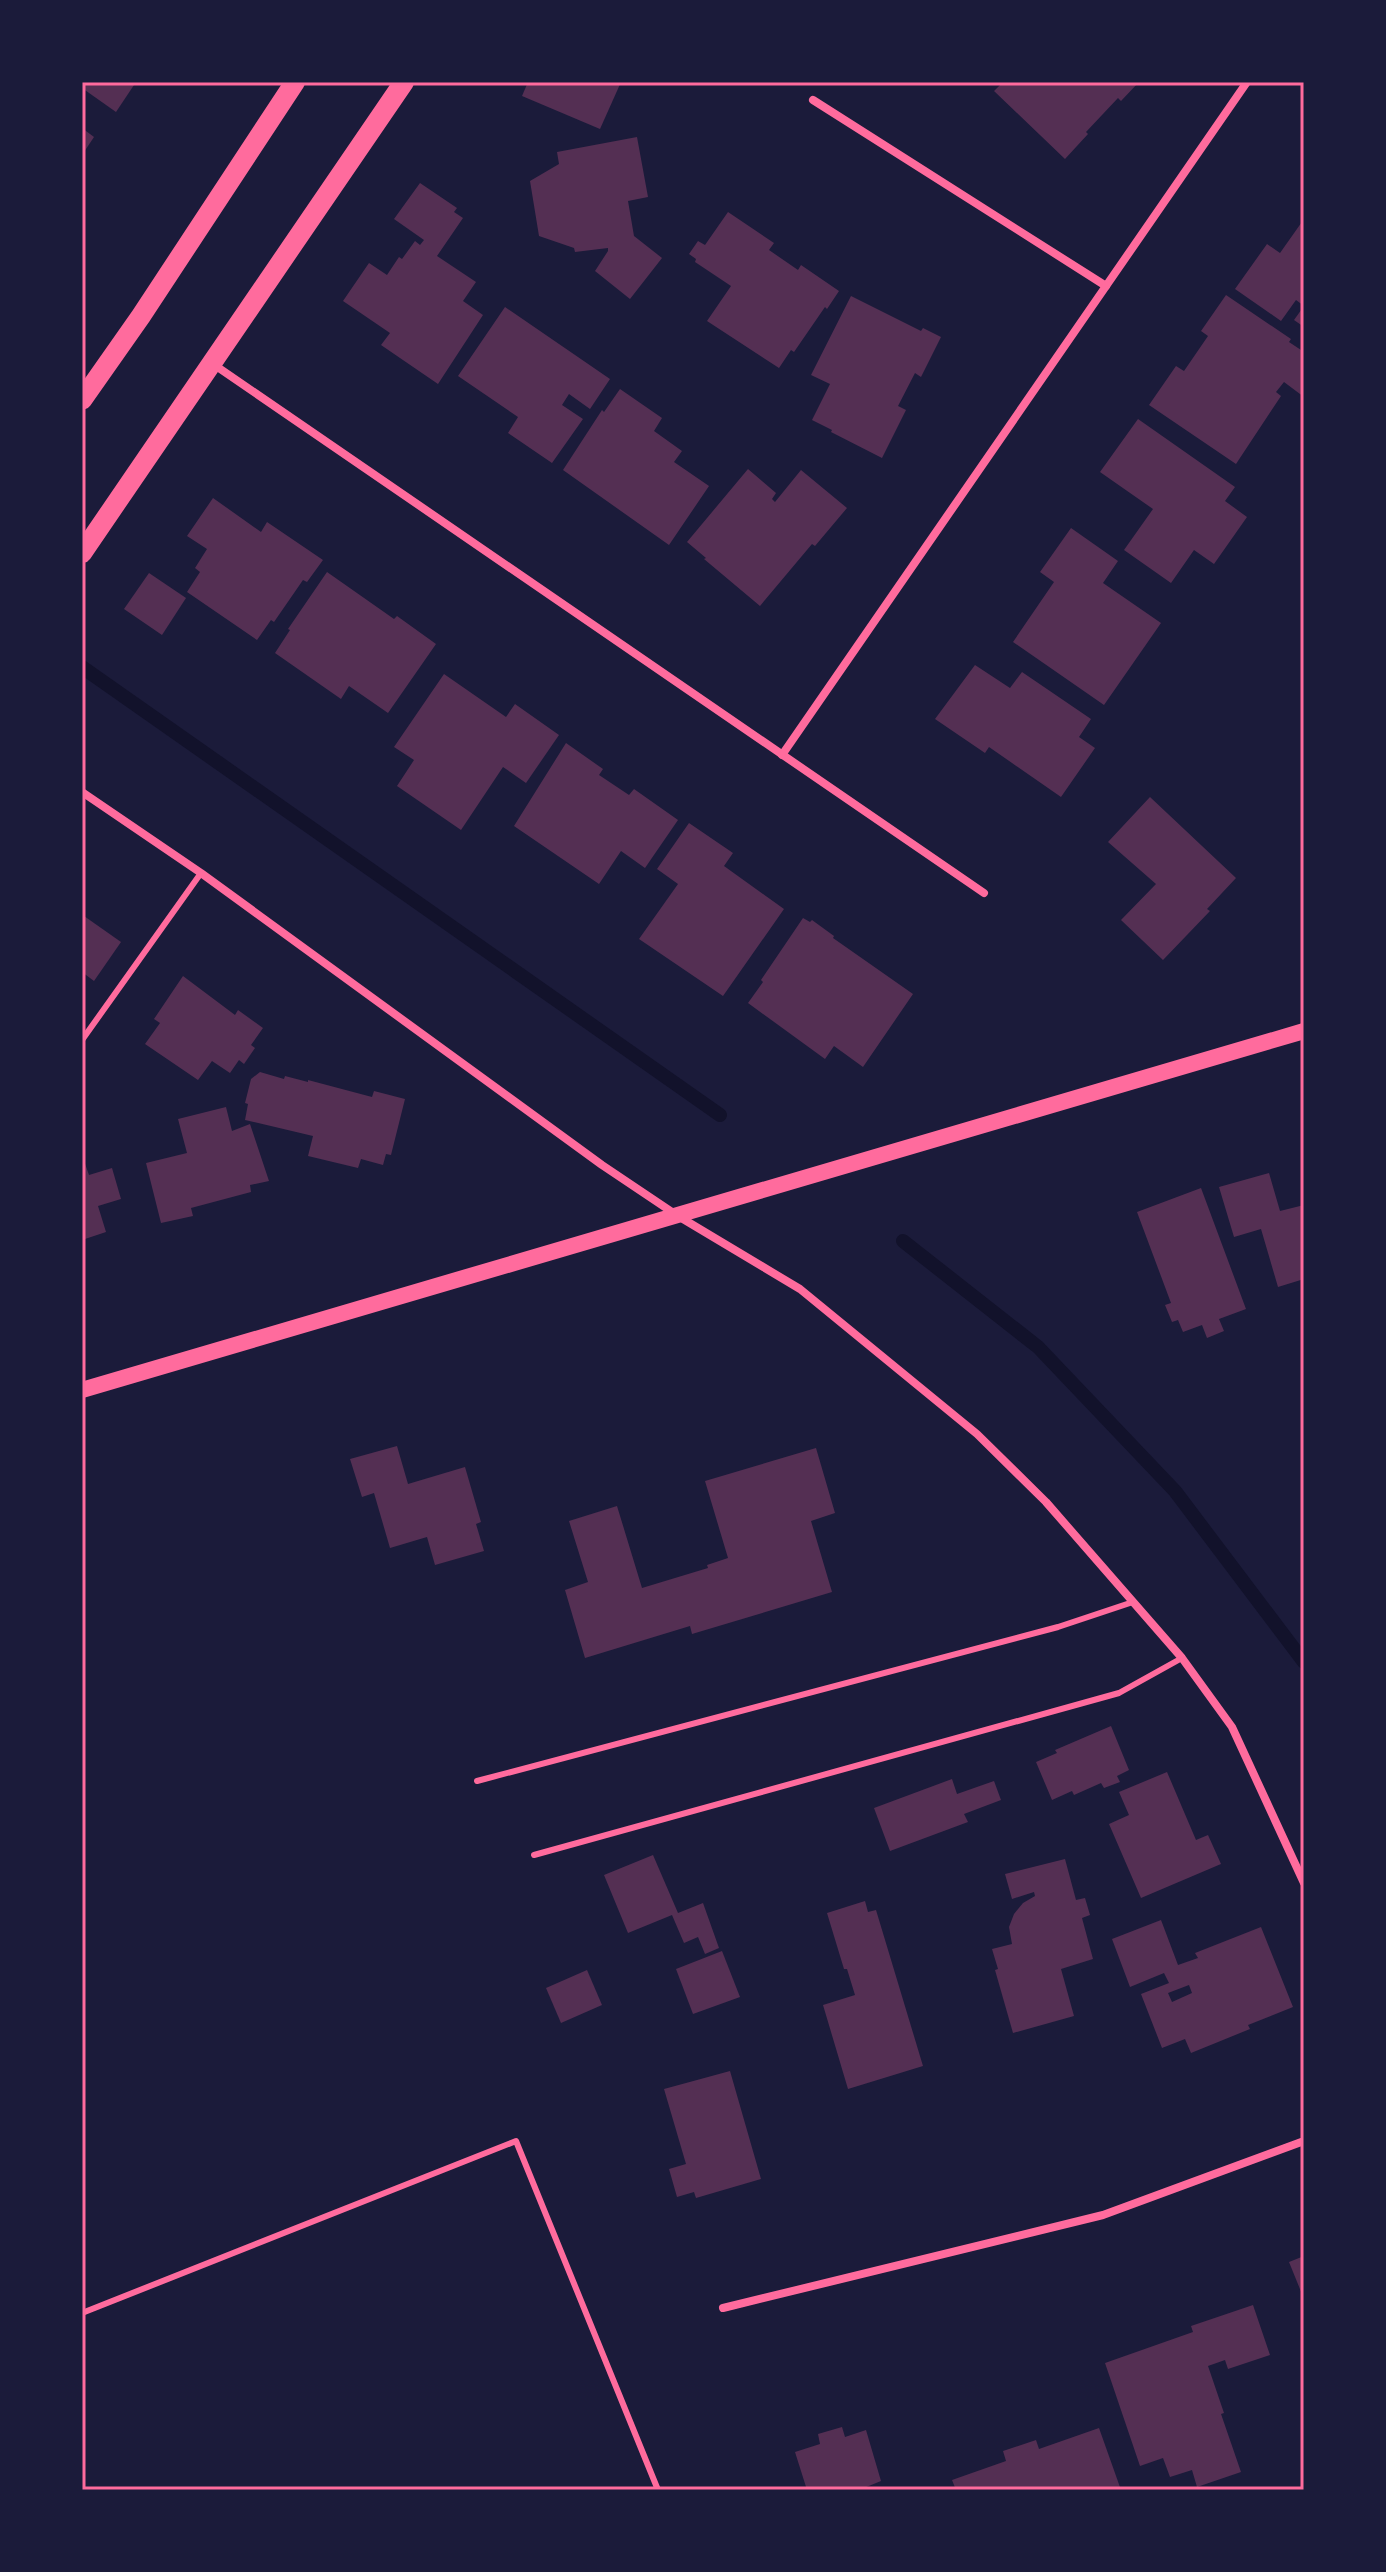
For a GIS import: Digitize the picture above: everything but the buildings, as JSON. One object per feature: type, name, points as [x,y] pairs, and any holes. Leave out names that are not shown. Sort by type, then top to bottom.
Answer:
[{"type":"main road","points":[[82,400],[295,82]]},
{"type":"main road","points":[[82,553],[404,82]]},
{"type":"main road","points":[[82,1390],[1304,1031]]},
{"type":"street","points":[[782,755],[1247,82]]},
{"type":"street","points":[[813,100],[1106,286]]},
{"type":"street","points":[[213,364],[984,893]]},
{"type":"street","points":[[82,792],[201,873],[602,1165],[678,1216],[800,1289],[977,1434],[1046,1502],[1182,1658],[1232,1727],[1304,1883]]},
{"type":"street","points":[[723,2308],[1103,2215],[1304,2141]]},
{"type":"lane","points":[[82,1040],[201,873]]},
{"type":"lane","points":[[477,1781],[1058,1627],[1133,1602]]},
{"type":"lane","points":[[534,1855],[1119,1693],[1182,1658]]},
{"type":"lane","points":[[82,2313],[516,2141],[658,2490]]},
{"type":"waterway","points":[[82,667],[720,1115]]},
{"type":"waterway","points":[[903,1241],[1038,1347],[1175,1491],[1304,1662]]}]
